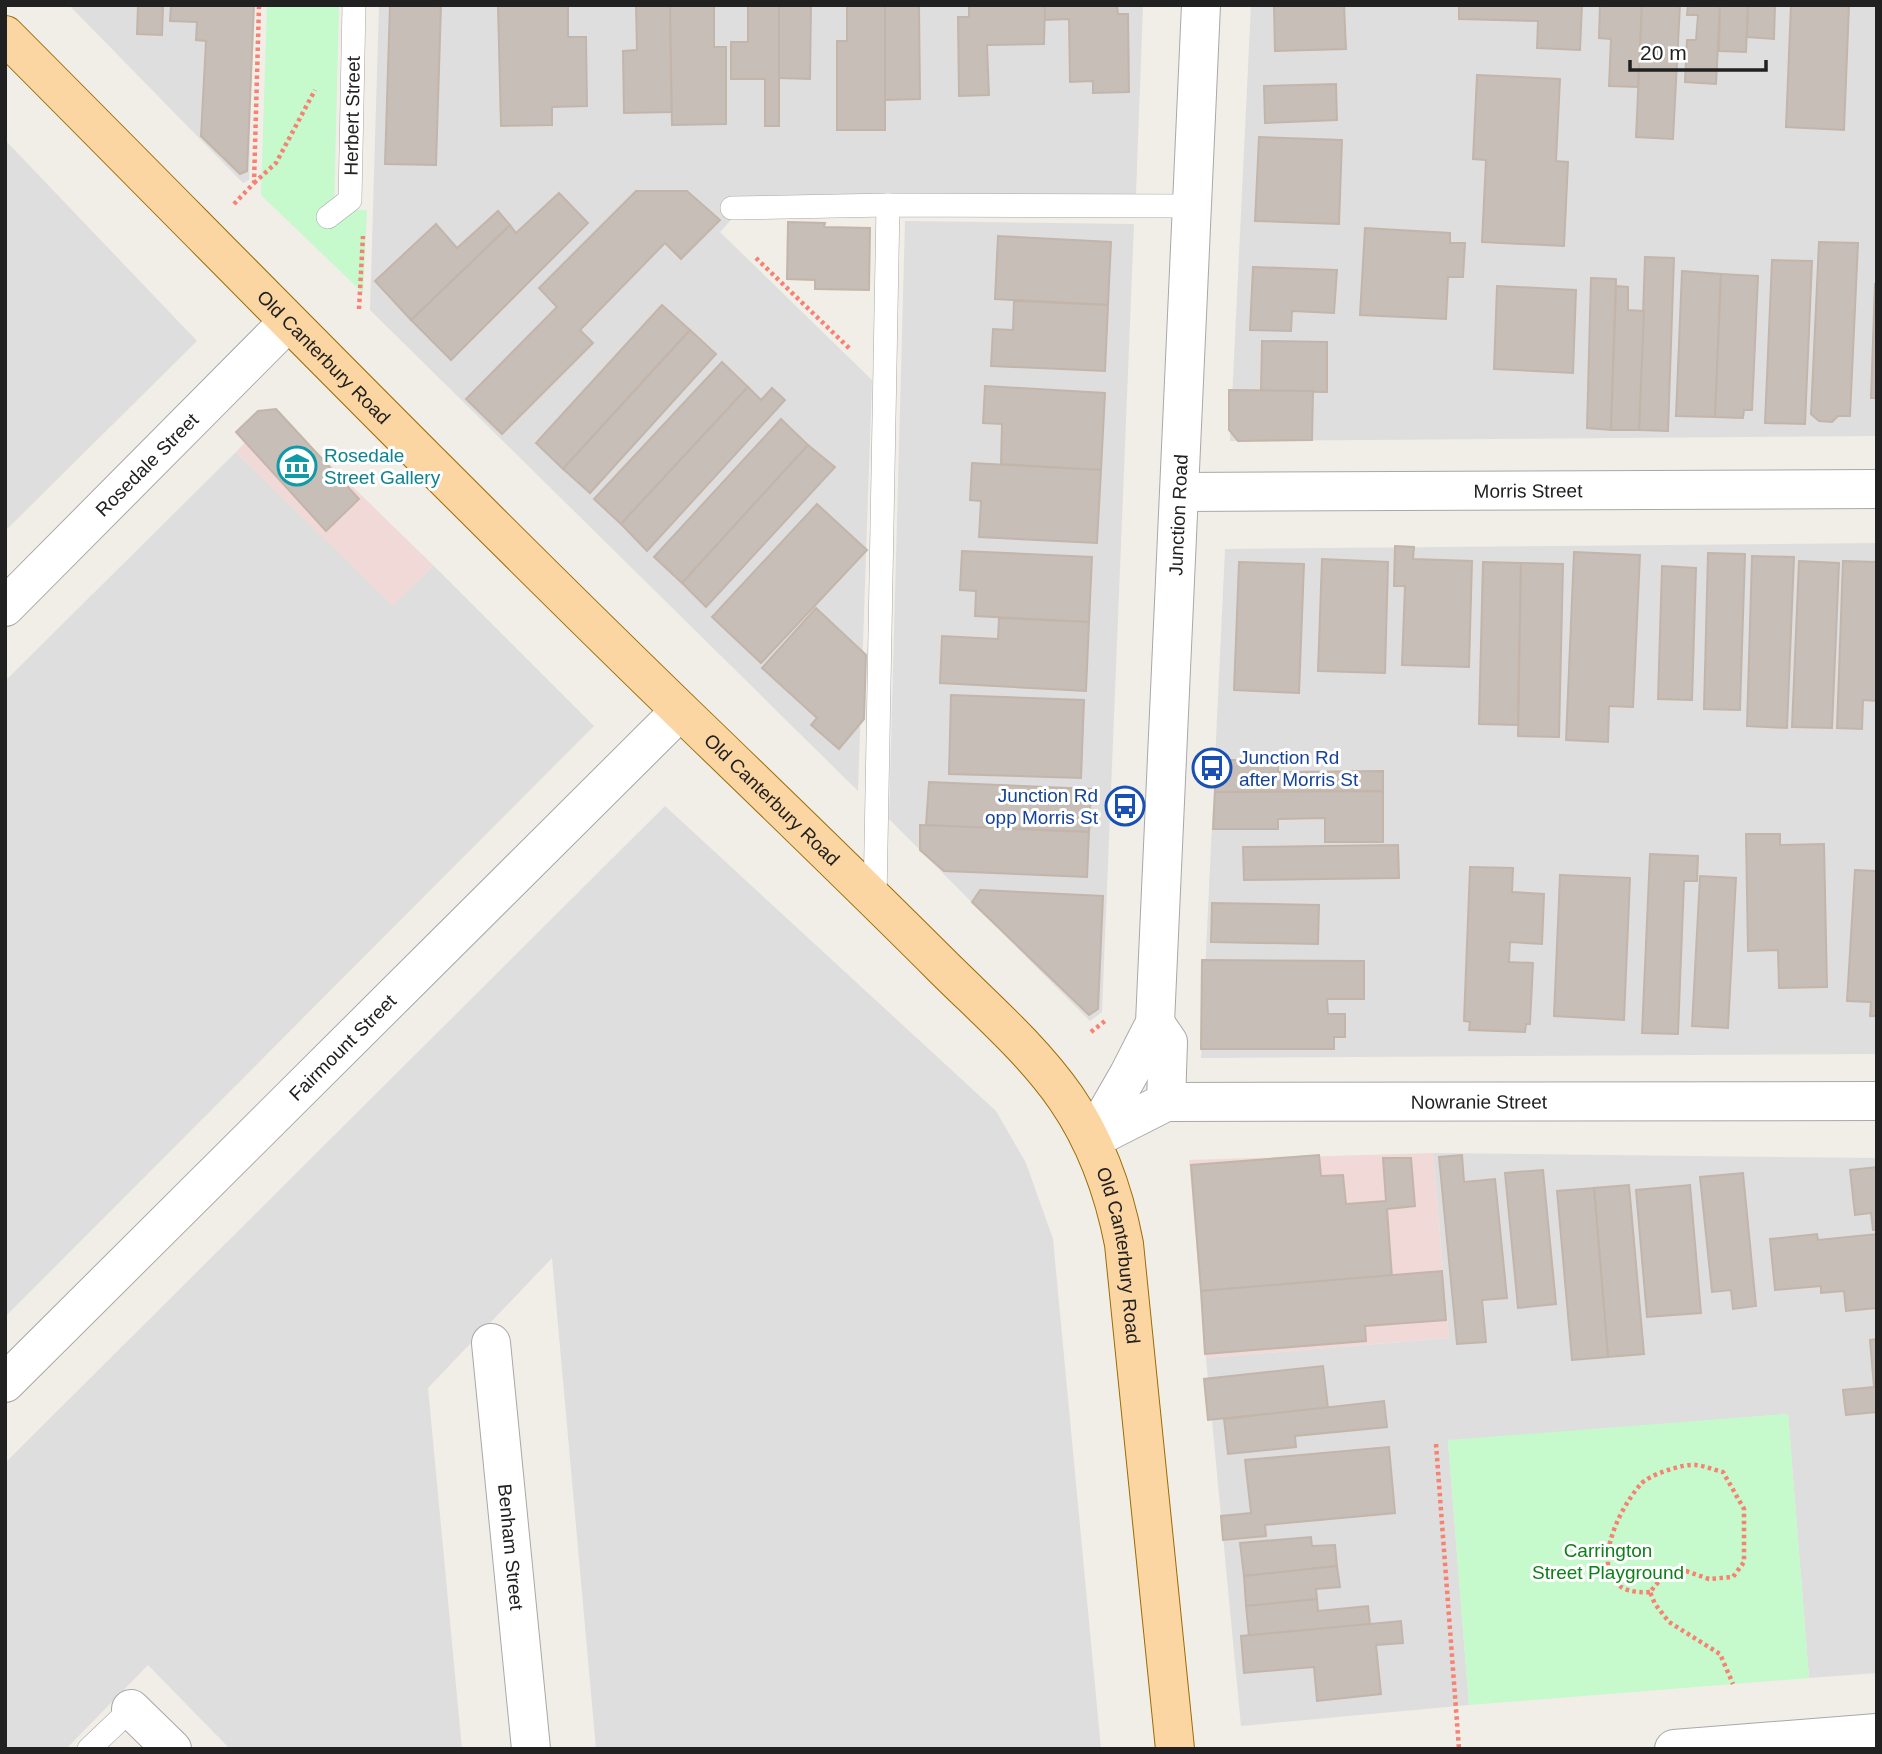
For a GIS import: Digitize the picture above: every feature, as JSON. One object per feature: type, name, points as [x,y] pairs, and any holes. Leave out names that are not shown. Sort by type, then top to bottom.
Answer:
[{"type":"main road","name":"Old Canterbury Road","points":[[5,35],[288,322],[1040,1064],[1068,1101],[1091,1140],[1107,1175],[1118,1210],[1124,1244],[1175,1749]]},
{"type":"street","name":"Junction Road","points":[[1091,1140],[1156,1023],[1201,5]]},
{"type":"street","name":"Rosedale Street","points":[[5,607],[288,322]]},
{"type":"street","name":"Morris Street","points":[[1180,492],[1877,489]]},
{"type":"street","name":"Fairmount Street","points":[[5,1383],[680,710]]},
{"type":"street","name":"Junction Road","points":[[1156,1023],[1168,1042],[1166,1102]]},
{"type":"street","name":"Nowranie Street","points":[[1091,1140],[1166,1102],[1877,1101]]},
{"type":"street","name":"Benham Street","points":[[491,1343],[531,1749]]},
{"type":"street","points":[[131,1709],[172,1749]]},
{"type":"street","points":[[1674,1749],[1877,1733]]},
{"type":"lane","name":"Herbert Street","points":[[328,217],[350,200],[354,5]]},
{"type":"lane","points":[[875,899],[888,205]]},
{"type":"lane","points":[[732,208],[888,205],[1192,206]]},
{"type":"lane","points":[[89,1749],[131,1709]]},
{"type":"path","points":[[254,183],[260,5]]},
{"type":"path","points":[[204,235],[276,163],[321,78]]},
{"type":"path","points":[[359,309],[363,227]]},
{"type":"path","points":[[756,258],[885,383]]},
{"type":"path","points":[[1091,1032],[1106,1020]]},
{"type":"path","points":[[1436,1444],[1459,1749]]},
{"type":"path","points":[[1695,1464],[1723,1472],[1744,1509],[1744,1562],[1733,1577],[1709,1579],[1686,1571],[1665,1574],[1650,1592],[1636,1593],[1622,1589],[1608,1573],[1607,1548],[1620,1514],[1642,1482],[1667,1471],[1695,1464]]},
{"type":"path","points":[[1650,1592],[1668,1622],[1720,1654],[1733,1684]]},
{"type":"shaded area","points":[[69,5],[253,5],[249,180],[243,183]]},
{"type":"shaded area","points":[[379,5],[1143,5],[1136,194],[727,197],[730,221],[720,232],[872,380],[858,791],[370,310]]},
{"type":"shaded area","points":[[1251,5],[1877,5],[1877,436],[1230,441]]},
{"type":"shaded area","points":[[5,140],[197,341],[5,531]]},
{"type":"shaded area","points":[[905,221],[1134,224],[1102,1012],[1090,1021],[889,819]]},
{"type":"shaded area","points":[[275,411],[433,565],[393,606],[236,452]]},
{"type":"shaded area","points":[[236,452],[393,605],[433,565],[594,726],[5,1317],[5,681]]},
{"type":"shaded area","points":[[1877,543],[1877,1054],[1201,1058],[1225,549]]},
{"type":"shaded area","points":[[665,806],[996,1111],[1026,1163],[1053,1239],[1101,1749],[596,1749],[552,1258],[428,1388],[462,1749],[230,1749],[148,1665],[66,1749],[5,1749],[5,1463]]},
{"type":"shaded area","points":[[1433,1153],[1877,1158],[1877,1673],[1809,1678],[1788,1414],[1448,1441],[1469,1705],[1241,1726],[1206,1358],[1449,1338]]},
{"type":"shaded area","points":[[1433,1153],[1449,1338],[1206,1358],[1189,1160]]},
{"type":"green space","points":[[267,5],[339,5],[334,209],[367,210],[363,293],[261,195]]},
{"type":"green space","name":"Carrington Street Playground","points":[[1788,1414],[1809,1678],[1469,1705],[1448,1440]]},
{"type":"building","points":[[138,5],[163,5],[162,35],[137,34]]},
{"type":"building","points":[[171,5],[254,5],[247,171],[240,174],[201,136],[206,41],[196,40],[197,22],[170,21]]},
{"type":"building","points":[[390,5],[441,5],[436,165],[385,164]]},
{"type":"building","points":[[498,5],[568,5],[568,37],[586,37],[587,106],[552,107],[552,125],[501,126]]},
{"type":"building","points":[[636,5],[670,5],[672,112],[624,113],[623,51],[637,50]]},
{"type":"building","points":[[670,5],[714,5],[714,47],[726,47],[726,124],[672,125]]},
{"type":"building","points":[[748,5],[779,5],[779,126],[765,126],[765,79],[731,79],[731,42],[748,42]]},
{"type":"building","points":[[779,5],[811,5],[810,79],[779,78]]},
{"type":"building","points":[[847,5],[885,5],[885,130],[837,130],[837,41],[847,41]]},
{"type":"building","points":[[885,5],[919,5],[920,99],[885,100]]},
{"type":"building","points":[[969,5],[1045,5],[1044,44],[987,45],[989,95],[959,96],[958,17],[969,17]]},
{"type":"building","points":[[1045,5],[1117,5],[1118,14],[1128,14],[1129,92],[1093,93],[1093,81],[1070,82],[1069,19],[1045,20]]},
{"type":"building","points":[[1274,5],[1344,5],[1346,49],[1275,51]]},
{"type":"building","points":[[1459,5],[1582,5],[1580,50],[1537,48],[1538,21],[1459,19]]},
{"type":"building","points":[[1600,5],[1642,5],[1638,87],[1609,86],[1611,39],[1599,38]]},
{"type":"building","points":[[1642,5],[1680,5],[1673,139],[1636,137]]},
{"type":"building","points":[[1688,5],[1720,5],[1716,84],[1685,82],[1687,40],[1696,40],[1698,15],[1687,15]]},
{"type":"building","points":[[1720,5],[1748,5],[1746,52],[1719,51]]},
{"type":"building","points":[[1748,5],[1775,5],[1774,39],[1747,37]]},
{"type":"building","points":[[1791,5],[1849,5],[1844,130],[1786,127]]},
{"type":"building","points":[[1477,75],[1560,79],[1556,161],[1568,162],[1564,246],[1482,242],[1486,160],[1473,159]]},
{"type":"building","points":[[1336,84],[1337,120],[1265,123],[1264,86]]},
{"type":"building","points":[[1259,137],[1342,140],[1339,224],[1255,221]]},
{"type":"building","points":[[636,191],[687,191],[720,220],[681,259],[665,243],[580,330],[593,343],[502,434],[466,399],[557,307],[539,288]]},
{"type":"building","points":[[559,193],[588,223],[451,360],[411,320],[510,225],[516,233]]},
{"type":"building","points":[[498,211],[510,225],[411,320],[375,281],[436,224],[457,248]]},
{"type":"building","points":[[788,222],[825,223],[824,227],[870,228],[869,290],[815,289],[815,280],[787,279]]},
{"type":"building","points":[[1365,228],[1450,233],[1450,243],[1465,243],[1463,277],[1448,277],[1446,319],[1360,315]]},
{"type":"building","points":[[998,236],[1111,242],[1108,305],[995,299]]},
{"type":"building","points":[[1819,242],[1858,243],[1850,416],[1838,416],[1832,422],[1819,421],[1811,414]]},
{"type":"building","points":[[1645,257],[1674,258],[1668,431],[1639,430]]},
{"type":"building","points":[[1772,260],[1812,261],[1805,424],[1765,423]]},
{"type":"building","points":[[1253,267],[1337,270],[1334,313],[1292,311],[1291,331],[1250,330]]},
{"type":"building","points":[[1682,271],[1721,274],[1715,417],[1676,416]]},
{"type":"building","points":[[1721,274],[1758,276],[1752,410],[1744,410],[1743,418],[1715,417]]},
{"type":"building","points":[[1591,278],[1616,279],[1611,430],[1587,428]]},
{"type":"building","points":[[1875,284],[1877,398],[1871,398]]},
{"type":"building","points":[[1497,286],[1576,290],[1573,373],[1494,369]]},
{"type":"building","points":[[1616,286],[1628,287],[1628,310],[1644,311],[1639,430],[1611,430]]},
{"type":"building","points":[[1014,301],[1108,305],[1105,371],[991,366],[993,329],[1013,330]]},
{"type":"building","points":[[662,305],[690,330],[563,469],[536,443]]},
{"type":"building","points":[[690,330],[716,354],[590,493],[563,469]]},
{"type":"building","points":[[1262,341],[1327,342],[1327,392],[1261,391]]},
{"type":"building","points":[[722,362],[748,387],[621,524],[594,499]]},
{"type":"building","points":[[985,386],[1105,393],[1101,470],[1001,464],[1002,424],[983,423]]},
{"type":"building","points":[[748,387],[761,400],[772,388],[785,400],[647,551],[621,524]]},
{"type":"building","points":[[1229,390],[1313,391],[1312,440],[1238,441],[1229,430]]},
{"type":"building","name":"Rosedale Street Gallery","points":[[276,409],[359,499],[326,531],[236,432],[258,411]]},
{"type":"building","points":[[781,419],[808,445],[682,583],[654,557]]},
{"type":"building","points":[[808,445],[835,467],[706,607],[682,583]]},
{"type":"building","points":[[972,463],[1101,470],[1097,543],[979,537],[981,501],[970,500]]},
{"type":"building","points":[[817,504],[867,550],[761,663],[712,617]]},
{"type":"building","points":[[1395,546],[1414,547],[1413,559],[1472,561],[1469,667],[1402,665],[1405,586],[1394,586]]},
{"type":"building","points":[[962,551],[1092,557],[1089,622],[975,616],[976,591],[960,590]]},
{"type":"building","points":[[1574,552],[1640,555],[1633,707],[1609,706],[1608,742],[1566,740]]},
{"type":"building","points":[[1708,553],[1745,554],[1740,710],[1704,709]]},
{"type":"building","points":[[1752,556],[1794,557],[1787,728],[1747,726]]},
{"type":"building","points":[[1322,559],[1388,562],[1385,673],[1318,671]]},
{"type":"building","points":[[1799,561],[1839,563],[1832,728],[1792,727]]},
{"type":"building","points":[[1843,561],[1877,562],[1877,701],[1863,700],[1862,729],[1837,728]]},
{"type":"building","points":[[1239,562],[1304,564],[1299,693],[1234,690]]},
{"type":"building","points":[[1483,562],[1521,563],[1518,725],[1479,724]]},
{"type":"building","points":[[1521,563],[1563,564],[1559,737],[1518,736]]},
{"type":"building","points":[[1662,566],[1696,568],[1692,700],[1658,699]]},
{"type":"building","points":[[816,608],[866,655],[864,719],[839,749],[811,725],[817,718],[762,668]]},
{"type":"building","points":[[999,618],[1089,622],[1086,691],[940,683],[942,636],[998,639]]},
{"type":"building","points":[[951,695],[1084,700],[1081,778],[949,774]]},
{"type":"building","points":[[1217,760],[1278,760],[1278,772],[1383,771],[1383,791],[1215,792]]},
{"type":"building","points":[[929,782],[1091,789],[1089,832],[926,825]]},
{"type":"building","points":[[1383,791],[1383,842],[1325,842],[1325,818],[1278,819],[1278,829],[1213,829],[1215,792]]},
{"type":"building","points":[[920,825],[1089,832],[1087,877],[944,871],[920,850]]},
{"type":"building","points":[[1746,834],[1780,834],[1780,845],[1824,844],[1827,987],[1779,988],[1778,950],[1748,951]]},
{"type":"building","points":[[1398,845],[1399,878],[1244,880],[1243,847]]},
{"type":"building","points":[[1650,854],[1698,856],[1697,881],[1684,881],[1678,1034],[1642,1033]]},
{"type":"building","points":[[1470,867],[1513,868],[1512,892],[1544,894],[1542,944],[1510,942],[1509,962],[1533,963],[1530,1024],[1526,1024],[1525,1032],[1469,1030],[1470,1022],[1464,1021]]},
{"type":"building","points":[[1855,870],[1877,871],[1877,1016],[1870,1016],[1871,1002],[1847,1001]]},
{"type":"building","points":[[1560,875],[1630,878],[1624,1020],[1554,1016]]},
{"type":"building","points":[[1700,876],[1736,878],[1728,1028],[1692,1026]]},
{"type":"building","points":[[980,890],[1103,896],[1098,1009],[1089,1015],[972,902]]},
{"type":"building","points":[[1212,903],[1319,905],[1318,944],[1211,942]]},
{"type":"building","points":[[1202,960],[1364,961],[1364,999],[1327,999],[1328,1014],[1345,1014],[1345,1037],[1334,1037],[1334,1049],[1201,1049]]},
{"type":"building","points":[[1319,1155],[1321,1176],[1343,1175],[1346,1204],[1386,1201],[1383,1158],[1411,1158],[1415,1206],[1387,1209],[1392,1277],[1201,1291],[1191,1165]]},
{"type":"building","points":[[1462,1155],[1464,1182],[1495,1179],[1507,1298],[1482,1300],[1486,1342],[1457,1344],[1439,1157]]},
{"type":"building","points":[[1877,1167],[1877,1230],[1873,1230],[1871,1213],[1855,1215],[1850,1170]]},
{"type":"building","points":[[1543,1170],[1556,1304],[1518,1308],[1505,1173]]},
{"type":"building","points":[[1743,1173],[1756,1306],[1733,1309],[1731,1290],[1712,1292],[1700,1177]]},
{"type":"building","points":[[1629,1185],[1644,1354],[1608,1357],[1594,1188]]},
{"type":"building","points":[[1690,1185],[1701,1313],[1647,1317],[1636,1190]]},
{"type":"building","points":[[1594,1188],[1608,1357],[1572,1360],[1557,1191]]},
{"type":"building","points":[[1817,1234],[1818,1240],[1877,1234],[1877,1308],[1846,1311],[1844,1291],[1821,1293],[1821,1286],[1775,1290],[1770,1239]]},
{"type":"building","points":[[1442,1271],[1446,1320],[1365,1326],[1366,1341],[1205,1354],[1201,1291]]},
{"type":"building","points":[[1877,1339],[1877,1412],[1846,1415],[1843,1390],[1874,1387],[1870,1340]]},
{"type":"building","points":[[1323,1366],[1328,1408],[1208,1420],[1204,1379]]},
{"type":"building","points":[[1384,1401],[1387,1427],[1295,1436],[1296,1447],[1228,1454],[1224,1419]]},
{"type":"building","points":[[1389,1447],[1395,1513],[1265,1525],[1266,1536],[1223,1540],[1221,1516],[1251,1513],[1245,1460]]},
{"type":"building","points":[[1311,1537],[1312,1546],[1335,1545],[1337,1566],[1244,1576],[1240,1543]]},
{"type":"building","points":[[1337,1566],[1340,1587],[1316,1589],[1317,1599],[1246,1606],[1244,1576]]},
{"type":"building","points":[[1317,1599],[1318,1611],[1368,1606],[1370,1624],[1249,1636],[1246,1606]]},
{"type":"building","points":[[1401,1621],[1403,1643],[1376,1645],[1381,1694],[1317,1701],[1314,1667],[1244,1673],[1241,1636]]},
{"type":"place","name":"Rosedale Street Gallery","points":[[297,466]]},
{"type":"place","name":"Junction Rd after Morris St","points":[[1212,768]]},
{"type":"place","name":"Junction Rd opp Morris St","points":[[1125,806]]}]
